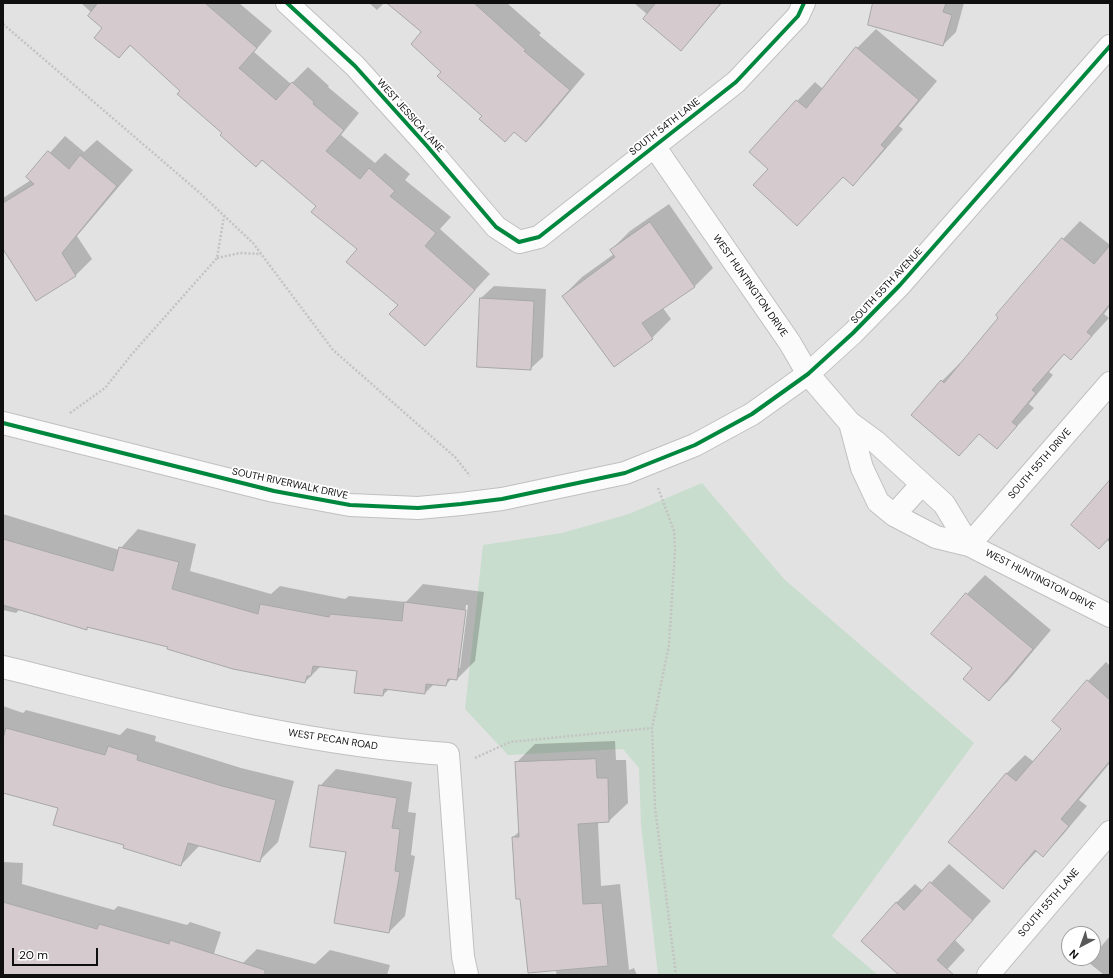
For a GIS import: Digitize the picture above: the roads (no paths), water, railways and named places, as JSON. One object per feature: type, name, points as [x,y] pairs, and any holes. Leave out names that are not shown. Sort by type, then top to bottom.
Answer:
[{"type":"street","name":"WEST JESSICA LANE","points":[[287,3],[355,66],[427,146],[496,227],[519,242]]},
{"type":"street","name":"SOUTH 54TH LANE","points":[[519,242],[539,237],[736,82],[798,16],[804,3]]},
{"type":"street","name":"SOUTH 55TH AVENUE","points":[[625,472],[695,445],[752,414],[808,374],[853,333],[900,285],[1110,46]]},
{"type":"street","name":"WEST HUNTINGTON DRIVE","points":[[654,146],[790,342],[808,374],[850,423],[876,442],[944,504],[969,545]]},
{"type":"street","name":"SOUTH 55TH DRIVE","points":[[969,545],[1110,383]]},
{"type":"street","name":"SOUTH RIVERWALK DRIVE","points":[[3,423],[274,491],[350,506],[418,508],[489,500],[561,487],[625,472]]},
{"type":"street","name":"WEST HUNTINGTON DRIVE","points":[[850,423],[862,468],[878,502],[894,515],[936,537],[969,545],[1110,616]]},
{"type":"street","points":[[894,515],[922,484]]},
{"type":"street","name":"WEST PECAN ROAD","points":[[3,667],[241,725],[396,751],[448,754],[463,957],[467,975]]},
{"type":"street","name":"SOUTH 55TH LANE","points":[[988,975],[1110,832]]}]
